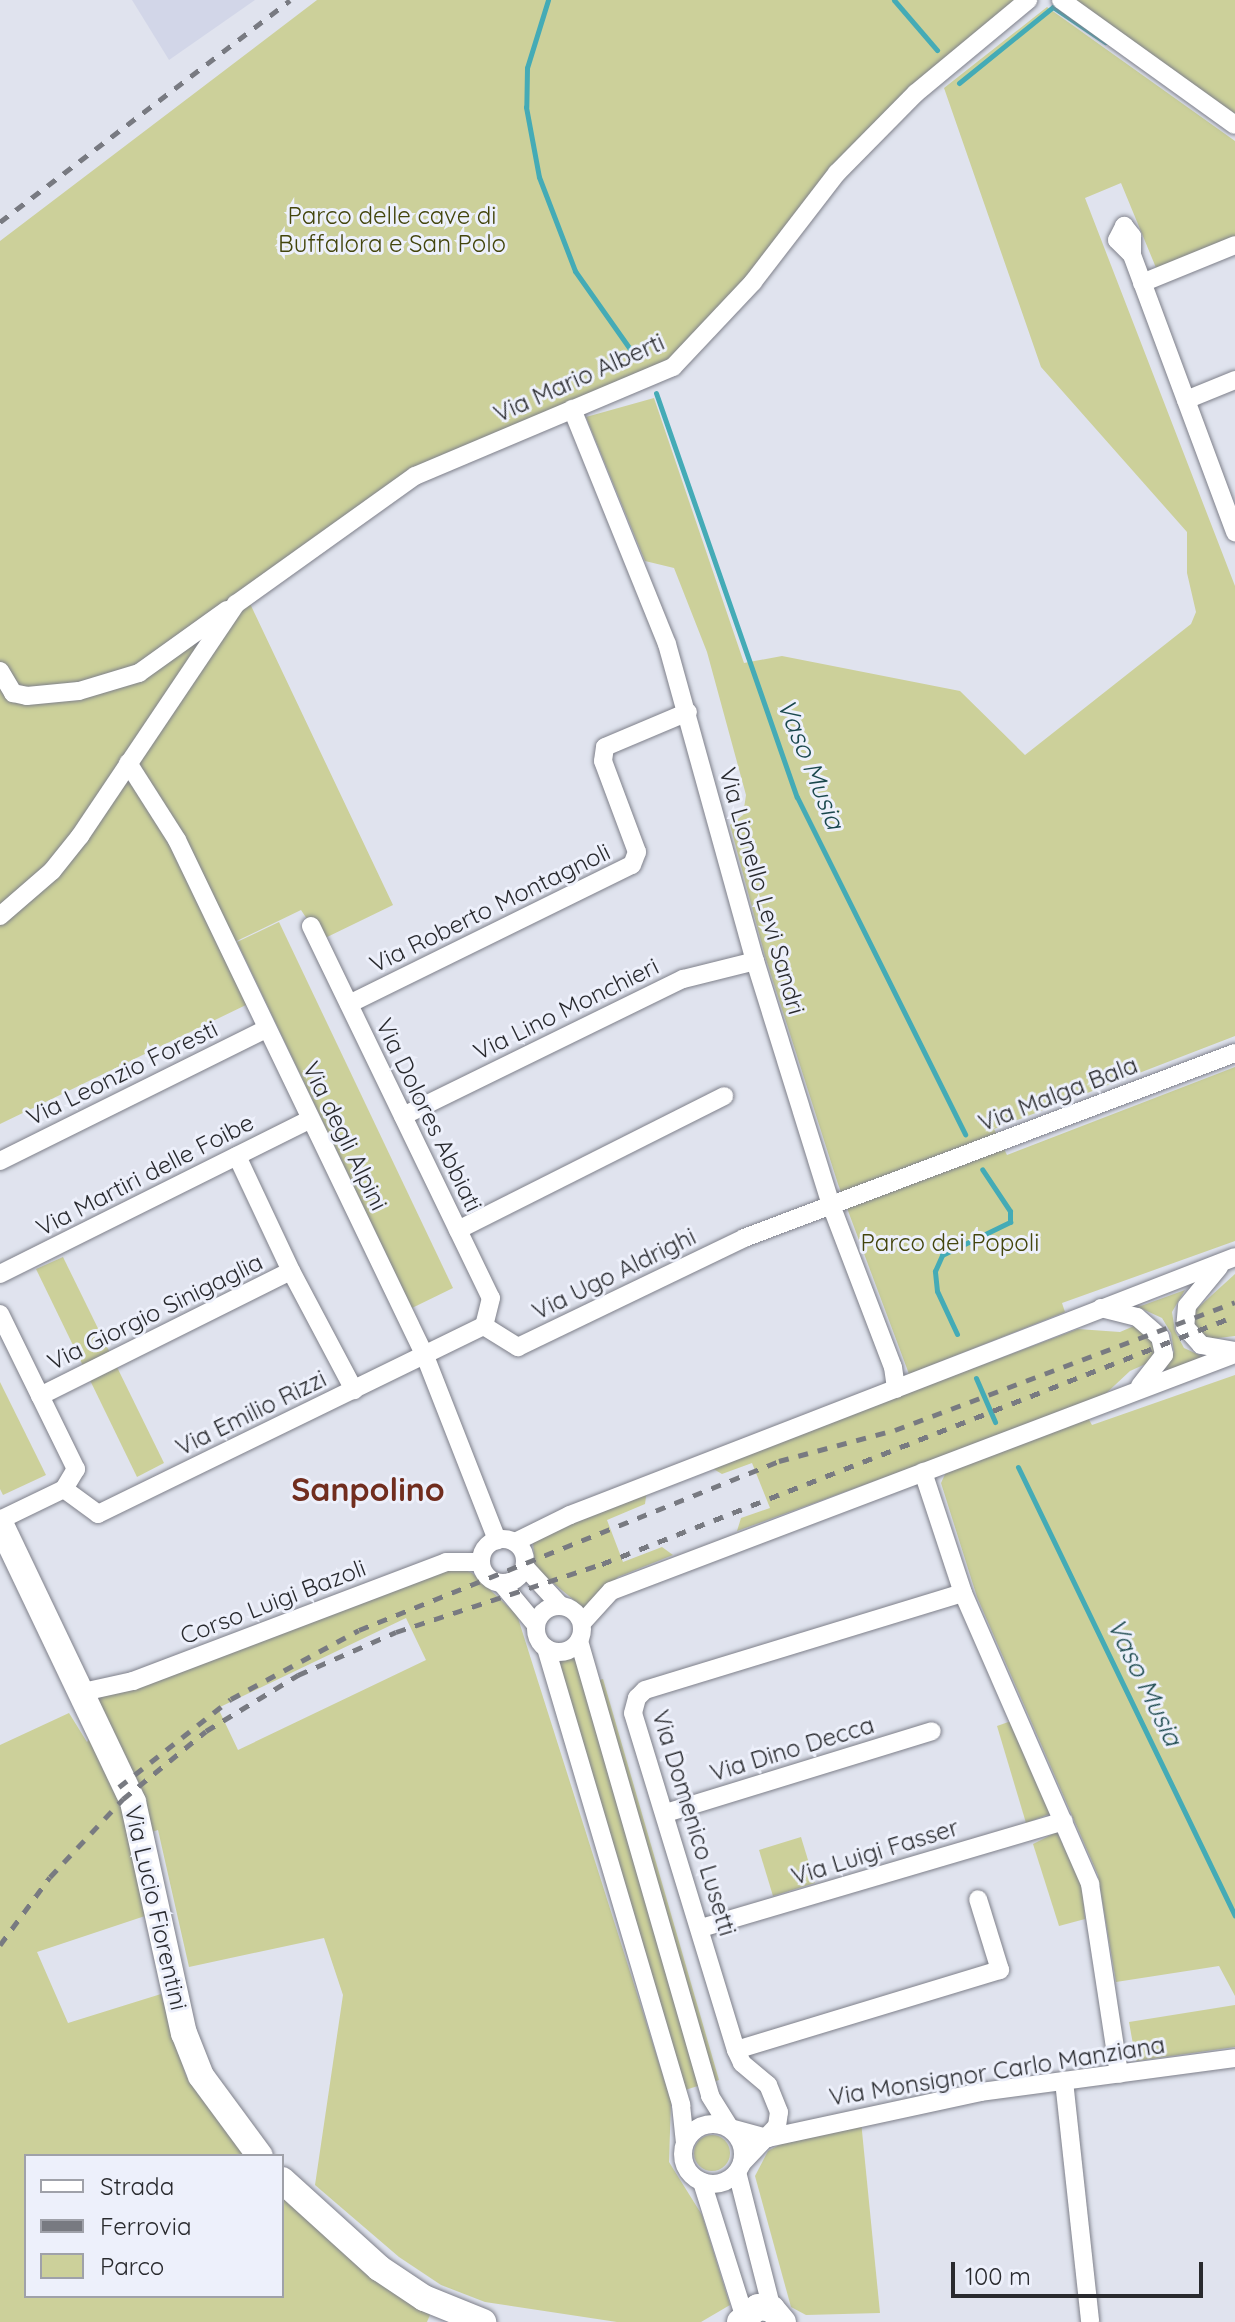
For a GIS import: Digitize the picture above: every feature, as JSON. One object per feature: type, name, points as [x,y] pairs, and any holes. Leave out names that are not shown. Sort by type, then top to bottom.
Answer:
[{"type":"street","name":"Via Mario Alberti","points":[[0,671],[13,693],[27,696],[79,691],[139,673],[415,476],[673,367],[753,282],[837,173],[916,93],[1028,0]]},
{"type":"street","points":[[1061,0],[1235,125]]},
{"type":"street","points":[[1142,283],[1235,245]]},
{"type":"street","points":[[1132,255],[1233,520]]},
{"type":"street","points":[[1186,400],[1235,380]]},
{"type":"street","name":"Via Lionello Levi Sandri","points":[[572,409],[667,644],[755,961],[831,1205],[893,1367],[896,1389]]},
{"type":"street","name":"Via Mario Alberti","points":[[0,916],[52,871],[236,604]]},
{"type":"street","name":"Via Roberto Montagnoli","points":[[349,1004],[632,865],[637,852],[603,761],[605,747],[688,712]]},
{"type":"street","name":"Via degli Alpini","points":[[128,763],[177,840],[425,1356],[506,1541]]},
{"type":"street","name":"Via Dolores Abbiati","points":[[311,926],[491,1298],[484,1326]]},
{"type":"street","name":"Via Lino Monchieri","points":[[403,1116],[683,979],[755,961]]},
{"type":"street","name":"Via Leonzio Foresti","points":[[0,1161],[266,1029]]},
{"type":"street","name":"Via Malga Bala","points":[[831,1205],[1235,1053]]},
{"type":"street","points":[[458,1230],[724,1096]]},
{"type":"street","name":"Via Martiri delle Foibe","points":[[0,1274],[311,1119]]},
{"type":"street","name":"Via Giorgio Sinigaglia","points":[[237,1156],[291,1271],[354,1390]]},
{"type":"street","name":"Via Ugo Aldrighi","points":[[484,1326],[518,1347],[744,1238],[831,1205]]},
{"type":"street","points":[[784,2317],[758,2307],[741,2320],[702,2182],[684,2161],[681,2105],[546,1648],[536,1625],[502,1584],[491,1581],[480,1562],[488,1544],[506,1541],[1097,1308],[1231,1259]]},
{"type":"street","points":[[1231,1259],[1195,1292],[1184,1314],[1185,1327],[1201,1345],[1235,1352]]},
{"type":"street","name":"Via Giorgio Sinigaglia","points":[[40,1396],[291,1271]]},
{"type":"street","points":[[1097,1308],[1137,1317],[1160,1337],[1164,1355],[1158,1367],[1132,1393]]},
{"type":"street","points":[[0,1314],[76,1469],[64,1489],[0,1522]]},
{"type":"street","points":[[425,1356],[484,1326]]},
{"type":"street","points":[[546,1648],[566,1651],[611,1591],[1235,1352]]},
{"type":"street","name":"Via Emilio Rizzi","points":[[64,1489],[98,1514],[425,1356]]},
{"type":"street","points":[[923,1472],[963,1593],[1090,1884],[1119,2074]]},
{"type":"street","name":"Via Lucio Fiorentini","points":[[0,1522],[83,1692],[144,1835],[184,2033],[216,2103],[258,2154]]},
{"type":"street","points":[[502,1584],[520,1576],[525,1567],[524,1553],[506,1541]]},
{"type":"street","name":"Corso Luigi Bazoli","points":[[83,1692],[133,1681],[446,1562],[480,1562]]},
{"type":"street","points":[[525,1567],[560,1605],[573,1610],[710,2096],[742,2144],[740,2168],[784,2317]]},
{"type":"street","name":"Via Domenico Lusetti","points":[[768,2138],[779,2112],[773,2094],[736,2050],[633,1713],[645,1690],[963,1593]]},
{"type":"street","points":[[536,1625],[546,1609],[560,1605]]},
{"type":"street","name":"Via Dino Decca","points":[[666,1813],[932,1731]]},
{"type":"street","name":"Via Luigi Fasser","points":[[701,1928],[1064,1821]]},
{"type":"street","points":[[736,2050],[1000,1970],[978,1899]]},
{"type":"street","name":"Via Monsignor Carlo Manziana","points":[[730,2128],[768,2138],[838,2120],[1064,2081],[1235,2058]]},
{"type":"street","points":[[1064,2081],[1090,2322]]},
{"type":"street","points":[[685,2141],[710,2123],[730,2128]]},
{"type":"street","name":"Via Monsignor Carlo Manziana","points":[[740,2168],[768,2138]]},
{"type":"street","points":[[702,2182],[721,2183],[740,2168]]},
{"type":"street","points":[[284,2182],[379,2268],[424,2298],[483,2322]]},
{"type":"shaded area","points":[[132,0],[255,0],[169,60]]},
{"type":"green space","name":"Parco delle cave di Buffalora e San Polo","points":[[317,0],[1027,0],[919,87],[670,363],[412,468],[244,591],[393,905],[321,940],[301,910],[220,949],[248,1004],[0,1124],[0,241]]},
{"type":"green space","points":[[1071,0],[1235,0],[1235,118]]},
{"type":"green space","name":"Parco dei Popoli","points":[[1047,7],[1235,141],[1235,245],[1159,275],[1121,183],[1085,198],[1235,586],[1235,1036],[994,1129],[1007,1155],[1235,1067],[1235,1241],[1062,1303],[1065,1312],[909,1374],[838,1184],[765,956],[730,825],[743,815],[746,795],[707,652],[674,568],[645,561],[586,417],[654,398],[744,663],[782,656],[960,691],[1025,755],[1191,624],[1196,612],[1187,573],[1187,532],[1041,367],[944,88]]},
{"type":"green space","points":[[279,922],[453,1288],[412,1308],[237,942]]},
{"type":"green space","points":[[63,1257],[164,1463],[137,1477],[36,1269]]},
{"type":"green space","points":[[1235,1274],[1235,1336],[1210,1339],[1197,1333],[1190,1315]]},
{"type":"green space","points":[[1185,1290],[1172,1312],[1175,1331],[1184,1348],[1208,1359],[1162,1376],[1174,1352],[1171,1333],[1162,1318],[1138,1307]]},
{"type":"green space","points":[[1134,1326],[1149,1332],[1155,1349],[1150,1362],[1130,1371],[1100,1399],[737,1531],[741,1518],[770,1508],[752,1463],[722,1474],[710,1467],[1078,1329],[1120,1332]]},
{"type":"green space","points":[[1235,1375],[1235,1996],[1219,1966],[1116,1982],[1098,1875],[977,1597],[941,1483],[947,1470],[1088,1418],[1092,1425]]},
{"type":"green space","points":[[0,1382],[46,1475],[3,1495],[0,1489]]},
{"type":"green space","points":[[647,1490],[645,1504],[607,1520],[623,1562],[662,1547],[673,1555],[618,1577],[586,1610],[535,1568],[533,1542],[567,1521]]},
{"type":"green space","points":[[448,1563],[472,1573],[517,1615],[671,2101],[669,2162],[702,2215],[730,2305],[701,2322],[617,2322],[485,2302],[441,2285],[399,2257],[315,2185],[343,1995],[324,1938],[189,1967],[158,1830],[131,1839],[145,1916],[37,1952],[68,2023],[161,1994],[186,2076],[246,2154],[24,2154],[24,2298],[284,2298],[284,2194],[432,2310],[427,2322],[0,2322],[0,1745],[69,1713],[87,1742],[96,1729],[85,1693]],"holes":[[[406,1618],[426,1660],[238,1750],[218,1708]]]},
{"type":"green space","points":[[577,1655],[701,2085],[685,2090],[559,1662]]},
{"type":"green space","points":[[603,1679],[719,2080],[711,2083],[595,1681]]},
{"type":"green space","points":[[1014,1720],[1052,1813],[1026,1823],[997,1726]]},
{"type":"green space","points":[[1057,1832],[1082,1885],[1085,1919],[1059,1926],[1033,1844]]},
{"type":"green space","points":[[801,1837],[815,1883],[773,1896],[759,1850]]},
{"type":"green space","points":[[1235,2005],[1235,2047],[1136,2061],[1129,2022]]},
{"type":"green space","points":[[861,2121],[880,2313],[806,2315],[791,2307],[755,2176],[768,2151],[781,2144]]},
{"type":"green space","points":[[712,2135],[725,2140],[730,2153],[725,2166],[712,2171],[699,2166],[694,2153],[699,2140]]},
{"type":"waterway","name":"Vaso Musia","points":[[548,0],[527,68],[526,107],[539,177],[575,271],[637,359]]},
{"type":"waterway","name":"Vaso Musia","points":[[894,0],[937,50]]},
{"type":"waterway","name":"Vaso Musia","points":[[959,83],[1053,7],[1105,42]]},
{"type":"waterway","name":"Vaso Musia","points":[[656,393],[797,797],[965,1134]]},
{"type":"waterway","name":"Vaso Musia","points":[[957,1334],[937,1291],[935,1271],[942,1255],[1010,1222],[1010,1211],[982,1169]]},
{"type":"waterway","name":"Vaso Musia","points":[[976,1378],[995,1422]]},
{"type":"waterway","name":"Vaso Musia","points":[[1018,1467],[1235,1915]]},
{"type":"railway","points":[[0,222],[290,0]]},
{"type":"railway","points":[[119,1787],[231,1699],[359,1630],[779,1461],[895,1430],[1235,1302]]},
{"type":"railway","points":[[0,1945],[50,1877],[123,1799],[206,1731],[298,1675],[396,1632],[602,1564],[1235,1316]]},
{"type":"district","name":"Sanpolino","points":[[368,1489]]}]
